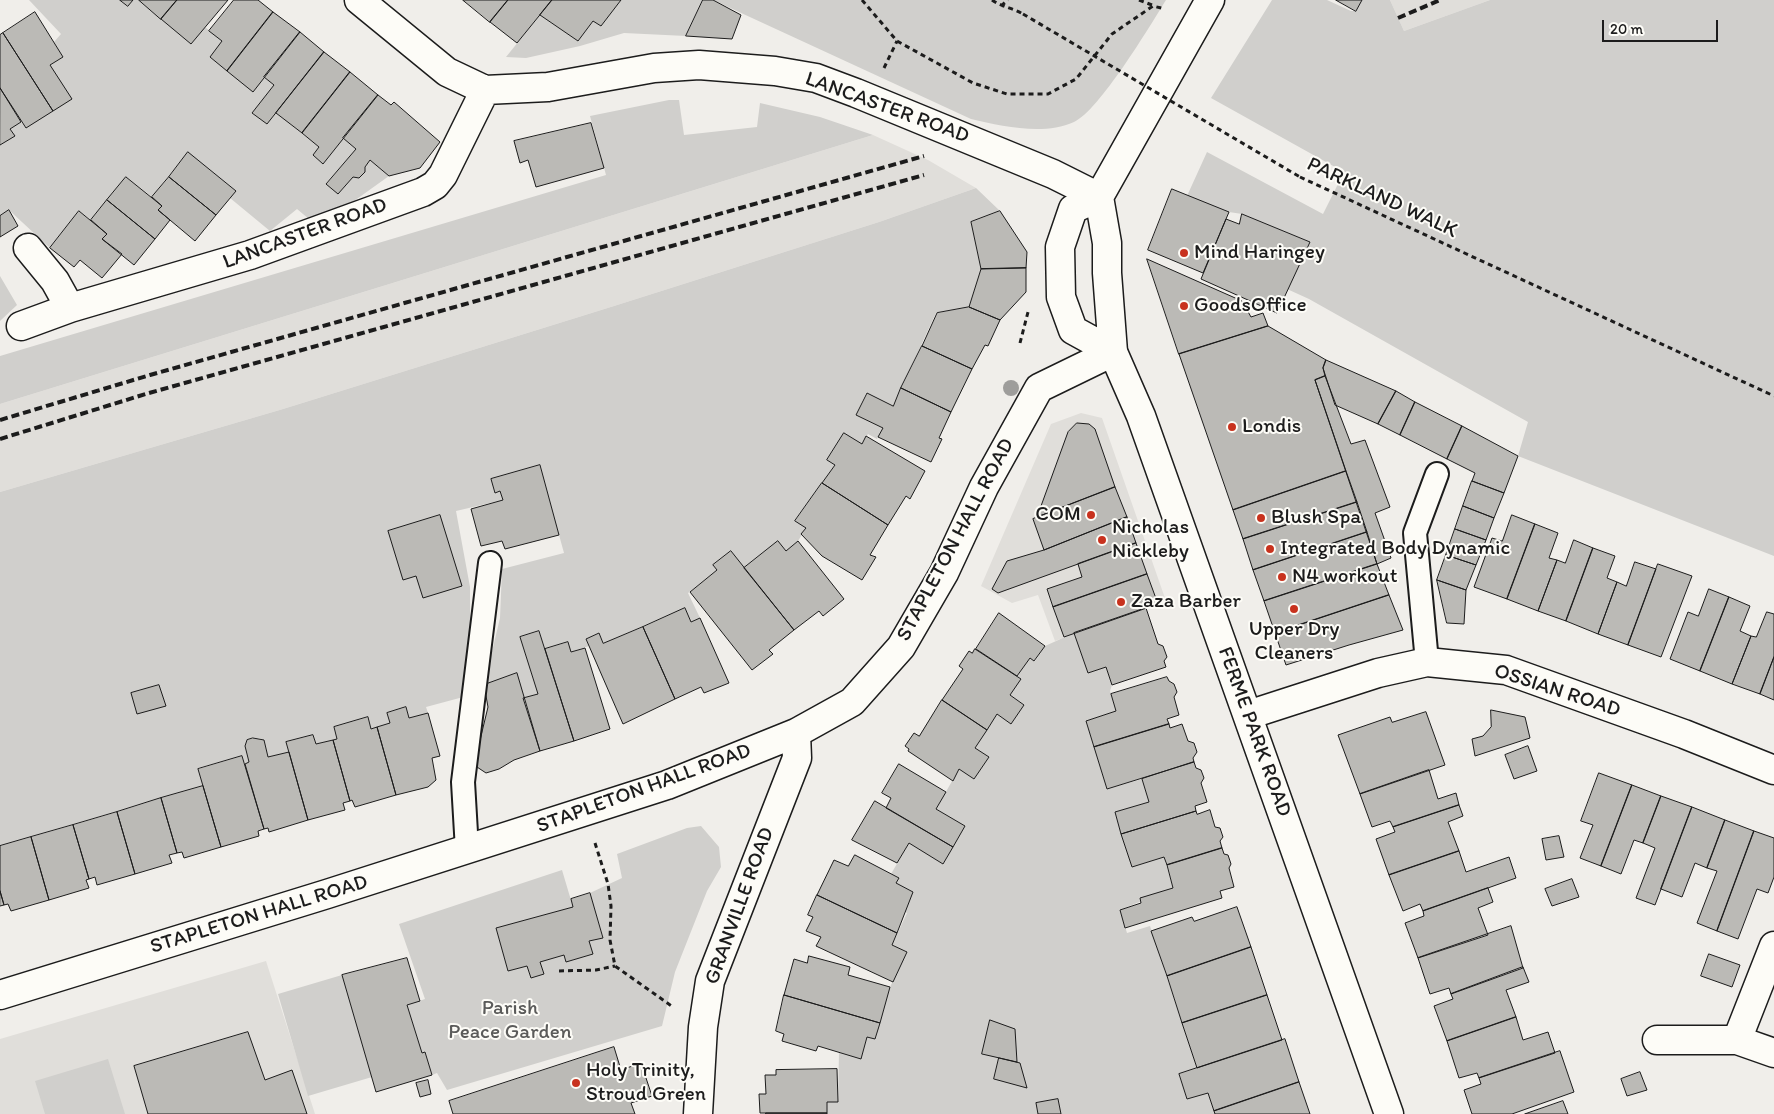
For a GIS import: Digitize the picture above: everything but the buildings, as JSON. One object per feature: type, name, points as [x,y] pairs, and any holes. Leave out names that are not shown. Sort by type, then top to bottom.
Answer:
[{"type":"street","name":"LANCASTER ROAD","points":[[360,0],[447,72],[485,90],[548,87],[654,68],[699,65],[775,71],[816,78],[1045,171],[1099,197]]},
{"type":"street","points":[[1113,352],[1073,330],[1060,297],[1060,247],[1073,209],[1099,197],[1210,0]]},
{"type":"street","name":"LANCASTER ROAD","points":[[22,326],[70,308],[250,255],[424,192],[435,185],[443,175],[485,90]]},
{"type":"street","points":[[1099,197],[1107,243],[1107,273],[1113,352]]},
{"type":"street","points":[[28,248],[55,281],[70,308]]},
{"type":"street","name":"FERME PARK ROAD","points":[[1113,352],[1140,416],[1390,1114]]},
{"type":"street","name":"STAPLETON HALL ROAD","points":[[0,995],[467,850],[667,785],[796,733],[852,702],[901,647],[944,573],[984,487],[1039,388],[1113,352]]},
{"type":"street","name":"OSSIAN ROAD","points":[[1248,714],[1378,673],[1427,662],[1506,670],[1684,734],[1774,770]]},
{"type":"street","name":"GRANVILLE ROAD","points":[[698,1114],[703,1027],[710,981],[797,758],[796,733]]},
{"type":"street","points":[[1736,1040],[1774,946]]},
{"type":"street","points":[[1657,1040],[1736,1040],[1774,1053]]},
{"type":"lane","points":[[1427,662],[1415,533],[1437,474]]},
{"type":"lane","points":[[467,850],[463,782],[490,563]]},
{"type":"path","points":[[862,0],[897,41],[973,83],[1008,94],[1048,94],[1076,79],[1112,34],[1153,6]]},
{"type":"path","name":"PARKLAND WALK","points":[[992,0],[1000,6],[1012,7],[1300,177],[1774,396]]},
{"type":"path","points":[[1000,6],[1008,0]]},
{"type":"path","points":[[1139,0],[1172,11]]},
{"type":"path","points":[[882,73],[897,41]]},
{"type":"path","points":[[584,812],[608,884],[611,906],[610,940],[615,966],[703,1027]]},
{"type":"path","points":[[559,971],[596,970],[615,966]]},
{"type":"shaded area","points":[[1390,0],[1490,0],[1404,31]]},
{"type":"shaded area","points":[[873,135],[928,160],[976,188],[879,222],[614,306],[283,409],[0,492],[0,404]]},
{"type":"shaded area","points":[[1081,413],[1102,418],[1166,601],[1055,641],[1038,595],[1012,603],[981,586],[1051,424]]},
{"type":"shaded area","points":[[266,961],[315,1114],[0,1114],[0,1039]]},
{"type":"green space","points":[[29,0],[120,0],[128,6],[133,0],[139,0],[191,44],[205,27],[222,41],[210,57],[237,79],[264,77],[274,85],[252,113],[267,124],[276,113],[319,147],[313,155],[323,164],[343,138],[356,149],[326,183],[338,194],[353,177],[359,178],[365,172],[365,167],[370,160],[389,176],[340,211],[309,219],[297,209],[270,231],[230,198],[235,190],[188,153],[152,197],[126,177],[91,220],[79,211],[50,248],[9,210],[0,216],[0,145],[14,136],[10,129],[21,122],[26,128],[50,65],[63,57],[54,42],[61,34]]},
{"type":"green space","points":[[621,0],[703,0],[686,36],[624,33],[580,46],[526,58],[506,57],[540,15],[578,41],[593,21],[601,26]]},
{"type":"green space","points":[[713,0],[1166,0],[1123,67],[1097,102],[1084,115],[1074,122],[1062,126],[1036,129],[1009,127],[971,119]]},
{"type":"green space","points":[[1272,0],[1327,0],[1351,11],[1356,11],[1362,0],[1390,0],[1404,31],[1490,0],[1774,0],[1774,556],[1518,456],[1528,422],[1309,299],[1287,289],[1310,242],[1242,214],[1229,212],[1187,196],[1207,152],[1323,214],[1344,172],[1211,98]]},
{"type":"green space","points":[[669,100],[679,100],[684,135],[757,127],[760,103],[820,117],[873,135],[0,404],[0,356],[606,175],[590,116]]},
{"type":"green space","points":[[976,188],[1000,211],[971,222],[981,269],[969,307],[936,313],[893,406],[866,393],[856,415],[883,428],[877,439],[868,434],[862,444],[844,434],[827,460],[835,465],[795,520],[806,528],[798,541],[786,551],[778,542],[744,568],[731,551],[713,565],[717,570],[688,593],[700,618],[691,622],[685,609],[603,643],[599,633],[586,639],[589,646],[571,652],[567,642],[545,649],[539,631],[520,637],[538,694],[523,698],[484,685],[500,618],[502,569],[564,553],[540,466],[492,479],[495,493],[500,491],[503,500],[456,511],[470,587],[470,679],[467,696],[426,707],[428,713],[409,718],[406,707],[387,713],[390,723],[371,729],[368,717],[334,727],[337,739],[316,744],[313,735],[286,742],[289,752],[268,757],[264,740],[252,738],[246,747],[249,762],[245,764],[242,756],[198,768],[203,786],[0,846],[0,492],[283,409],[614,306],[879,222]]},
{"type":"green space","points":[[0,276],[17,305],[0,321]]},
{"type":"green space","points":[[1074,633],[1088,673],[1106,667],[1112,685],[1110,691],[1116,711],[1086,721],[1107,789],[1142,779],[1149,802],[1115,812],[1132,867],[1164,857],[1173,888],[1120,910],[1127,933],[1150,926],[1197,1068],[1179,1075],[1187,1099],[1208,1093],[1215,1114],[827,1114],[827,1102],[838,1102],[839,1052],[861,1059],[867,1037],[875,1039],[890,987],[907,952],[892,945],[907,913],[904,911],[913,892],[896,883],[899,878],[891,874],[909,843],[943,864],[965,826],[936,809],[959,769],[974,779],[989,757],[975,748],[997,714],[1011,724],[1024,705],[1010,695],[1020,679],[1017,676],[1030,658],[1035,661],[1045,646]]},
{"type":"green space","name":"Parish Peace Garden","points":[[701,826],[719,847],[721,867],[707,891],[675,972],[662,1026],[447,1090],[437,1073],[432,1075],[425,1052],[422,1053],[407,1005],[425,999],[399,924],[562,870],[573,907],[496,928],[508,971],[527,966],[531,978],[544,974],[540,962],[564,955],[566,962],[593,954],[589,941],[603,937],[590,893],[622,878],[617,854],[687,828]]},
{"type":"green space","points":[[342,975],[372,1077],[308,1096],[278,994]]},
{"type":"green space","points":[[108,1059],[125,1114],[45,1114],[35,1081]]},
{"type":"railway","points":[[1398,18],[1440,0]]},
{"type":"railway","points":[[0,420],[150,375],[924,156]]},
{"type":"railway","points":[[0,439],[149,393],[924,175]]},
{"type":"place","name":"Mind Haringey","points":[[1184,253]]},
{"type":"place","name":"GoodsOffice","points":[[1184,306]]},
{"type":"place","name":"Londis","points":[[1232,427]]},
{"type":"place","name":"COM","points":[[1091,515]]},
{"type":"place","name":"Blush Spa","points":[[1261,518]]},
{"type":"place","name":"Nicholas Nickleby","points":[[1102,540]]},
{"type":"place","name":"Integrated Body Dynamic","points":[[1270,549]]},
{"type":"place","name":"N4 workout","points":[[1282,577]]},
{"type":"place","name":"Zaza Barber","points":[[1121,602]]},
{"type":"place","name":"Upper Dry Cleaners","points":[[1294,609]]},
{"type":"place","name":"Holy Trinity, Stroud Green","points":[[576,1083]]}]
